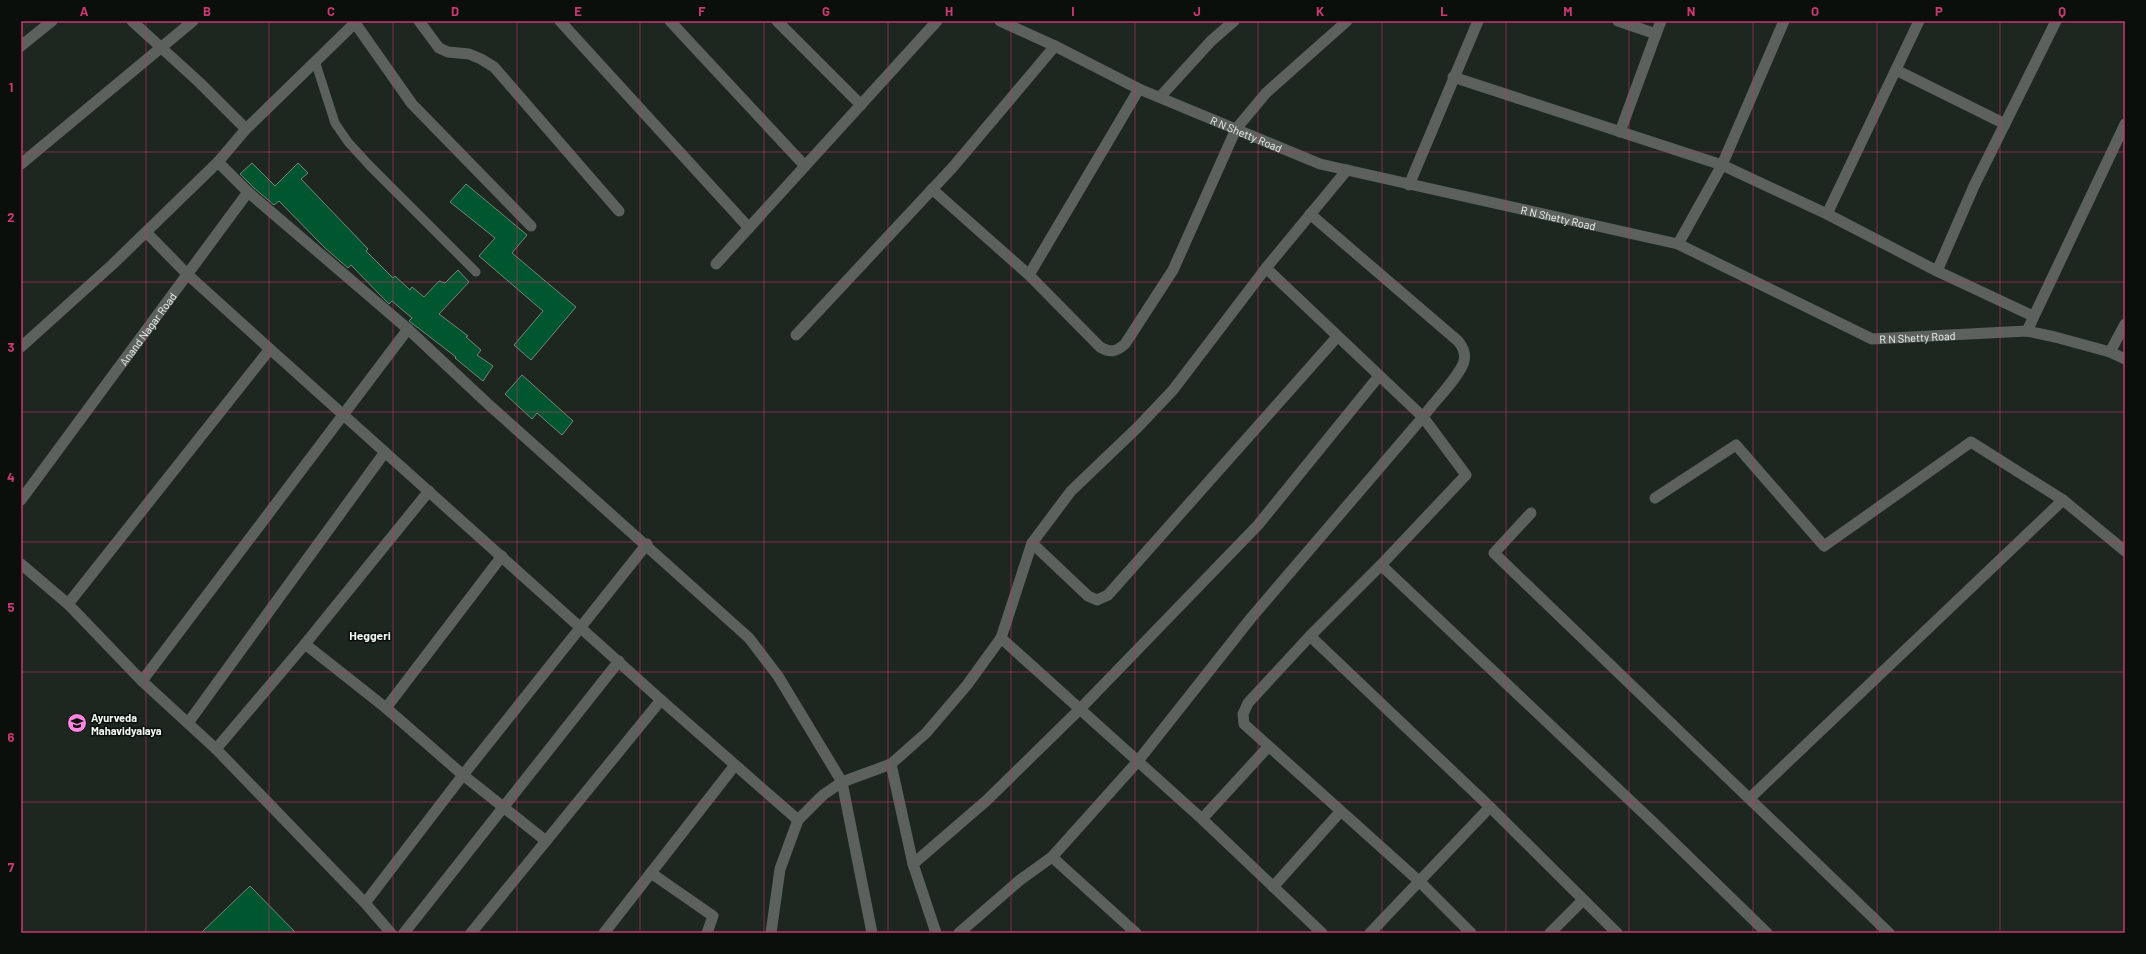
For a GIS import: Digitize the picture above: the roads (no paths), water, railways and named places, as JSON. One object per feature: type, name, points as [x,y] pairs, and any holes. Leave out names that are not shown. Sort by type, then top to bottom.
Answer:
[{"type":"street","points":[[21,46],[52,21]]},
{"type":"street","points":[[132,21],[162,47],[246,129]]},
{"type":"street","points":[[21,164],[194,21]]},
{"type":"street","points":[[419,21],[439,48],[448,52],[469,54],[494,67],[619,211]]},
{"type":"street","points":[[560,21],[748,228]]},
{"type":"street","points":[[670,21],[806,166]]},
{"type":"street","points":[[777,21],[860,105]]},
{"type":"street","points":[[716,264],[937,21]]},
{"type":"street","name":"R N Shetty Road","points":[[1000,21],[1055,46],[1139,89],[1320,164],[1678,244],[1872,339],[2027,331],[2110,352],[2125,359]]},
{"type":"street","points":[[1160,98],[1211,41],[1234,21]]},
{"type":"street","points":[[932,190],[1029,275],[1100,347],[1108,351],[1117,351],[1125,344],[1173,270],[1236,129],[1266,93],[1347,21]]},
{"type":"street","points":[[1409,185],[1453,77],[1478,21]]},
{"type":"street","points":[[1618,21],[1656,34]]},
{"type":"street","points":[[1620,132],[1661,21]]},
{"type":"street","points":[[1678,244],[1722,165],[1784,21]]},
{"type":"street","points":[[1827,214],[1919,21]]},
{"type":"street","points":[[1937,271],[1974,186],[2056,21]]},
{"type":"street","points":[[21,347],[146,232],[218,162],[246,129],[356,22],[412,104],[531,226]]},
{"type":"street","points":[[796,335],[932,190],[1055,46]]},
{"type":"street","points":[[1896,70],[2005,124]]},
{"type":"street","points":[[1453,77],[1722,165],[1827,214],[1937,271],[2032,316]]},
{"type":"street","points":[[1029,275],[1139,89]]},
{"type":"street","points":[[2027,331],[2032,316],[2125,124]]},
{"type":"street","points":[[218,162],[248,192],[408,329],[488,404],[647,544],[749,638],[778,676],[842,782],[872,933]]},
{"type":"street","points":[[771,933],[780,869],[798,820],[823,795],[842,782],[887,766],[926,733],[967,684],[1001,638],[1032,543],[1071,491],[1138,427],[1173,390],[1266,268],[1347,170]]},
{"type":"street","name":"Anand Nagar Road","points":[[21,500],[248,192]]},
{"type":"street","points":[[959,933],[1020,880],[1052,857],[1138,761],[1251,618],[1423,417],[1460,369],[1464,361],[1463,347],[1310,214]]},
{"type":"street","points":[[146,232],[187,274],[343,415],[661,700],[798,820]]},
{"type":"street","points":[[1266,268],[1423,417],[1466,475],[1381,565],[1310,636],[1248,703],[1243,714],[1244,724],[1340,812],[1420,882],[1472,933]]},
{"type":"street","points":[[2110,352],[2125,324]]},
{"type":"street","points":[[142,681],[408,329]]},
{"type":"street","points":[[1032,543],[1088,596],[1097,600],[1108,595],[1337,336]]},
{"type":"street","points":[[68,604],[270,348]]},
{"type":"street","points":[[913,864],[986,801],[1080,709],[1258,525],[1379,376]]},
{"type":"street","points":[[1655,498],[1736,444],[1824,546],[1971,442],[2063,500],[2125,551]]},
{"type":"street","points":[[188,723],[385,452]]},
{"type":"street","points":[[216,749],[305,644],[429,491]]},
{"type":"street","points":[[1750,798],[2063,500]]},
{"type":"street","points":[[1531,513],[1494,554],[1889,933]]},
{"type":"street","points":[[365,903],[580,626],[647,544]]},
{"type":"street","points":[[386,708],[502,556]]},
{"type":"street","points":[[21,564],[68,604],[142,681],[216,749],[365,903],[391,933]]},
{"type":"street","points":[[1381,565],[1656,825],[1767,933]]},
{"type":"street","points":[[1310,636],[1490,807],[1617,933]]},
{"type":"street","points":[[1001,638],[1138,761],[1322,933]]},
{"type":"street","points":[[305,644],[386,708],[463,775],[546,841]]},
{"type":"street","points":[[404,933],[619,661]]},
{"type":"street","points":[[470,933],[661,700]]},
{"type":"street","points":[[1202,820],[1268,747]]},
{"type":"street","points":[[604,933],[735,765]]},
{"type":"street","points":[[887,766],[913,864],[936,933]]},
{"type":"street","points":[[1370,933],[1490,807]]},
{"type":"street","points":[[1273,887],[1340,812]]},
{"type":"street","points":[[1052,857],[1136,933]]},
{"type":"street","points":[[651,873],[713,916],[707,933]]},
{"type":"street","points":[[1550,933],[1583,900]]},
{"type":"lane","points":[[315,61],[335,123],[348,142],[368,165],[476,272]]},
{"type":"place","name":"Ayurveda Mahavidyalaya","points":[[77,723]]},
{"type":"district","name":"Heggeri","points":[[370,635]]}]
